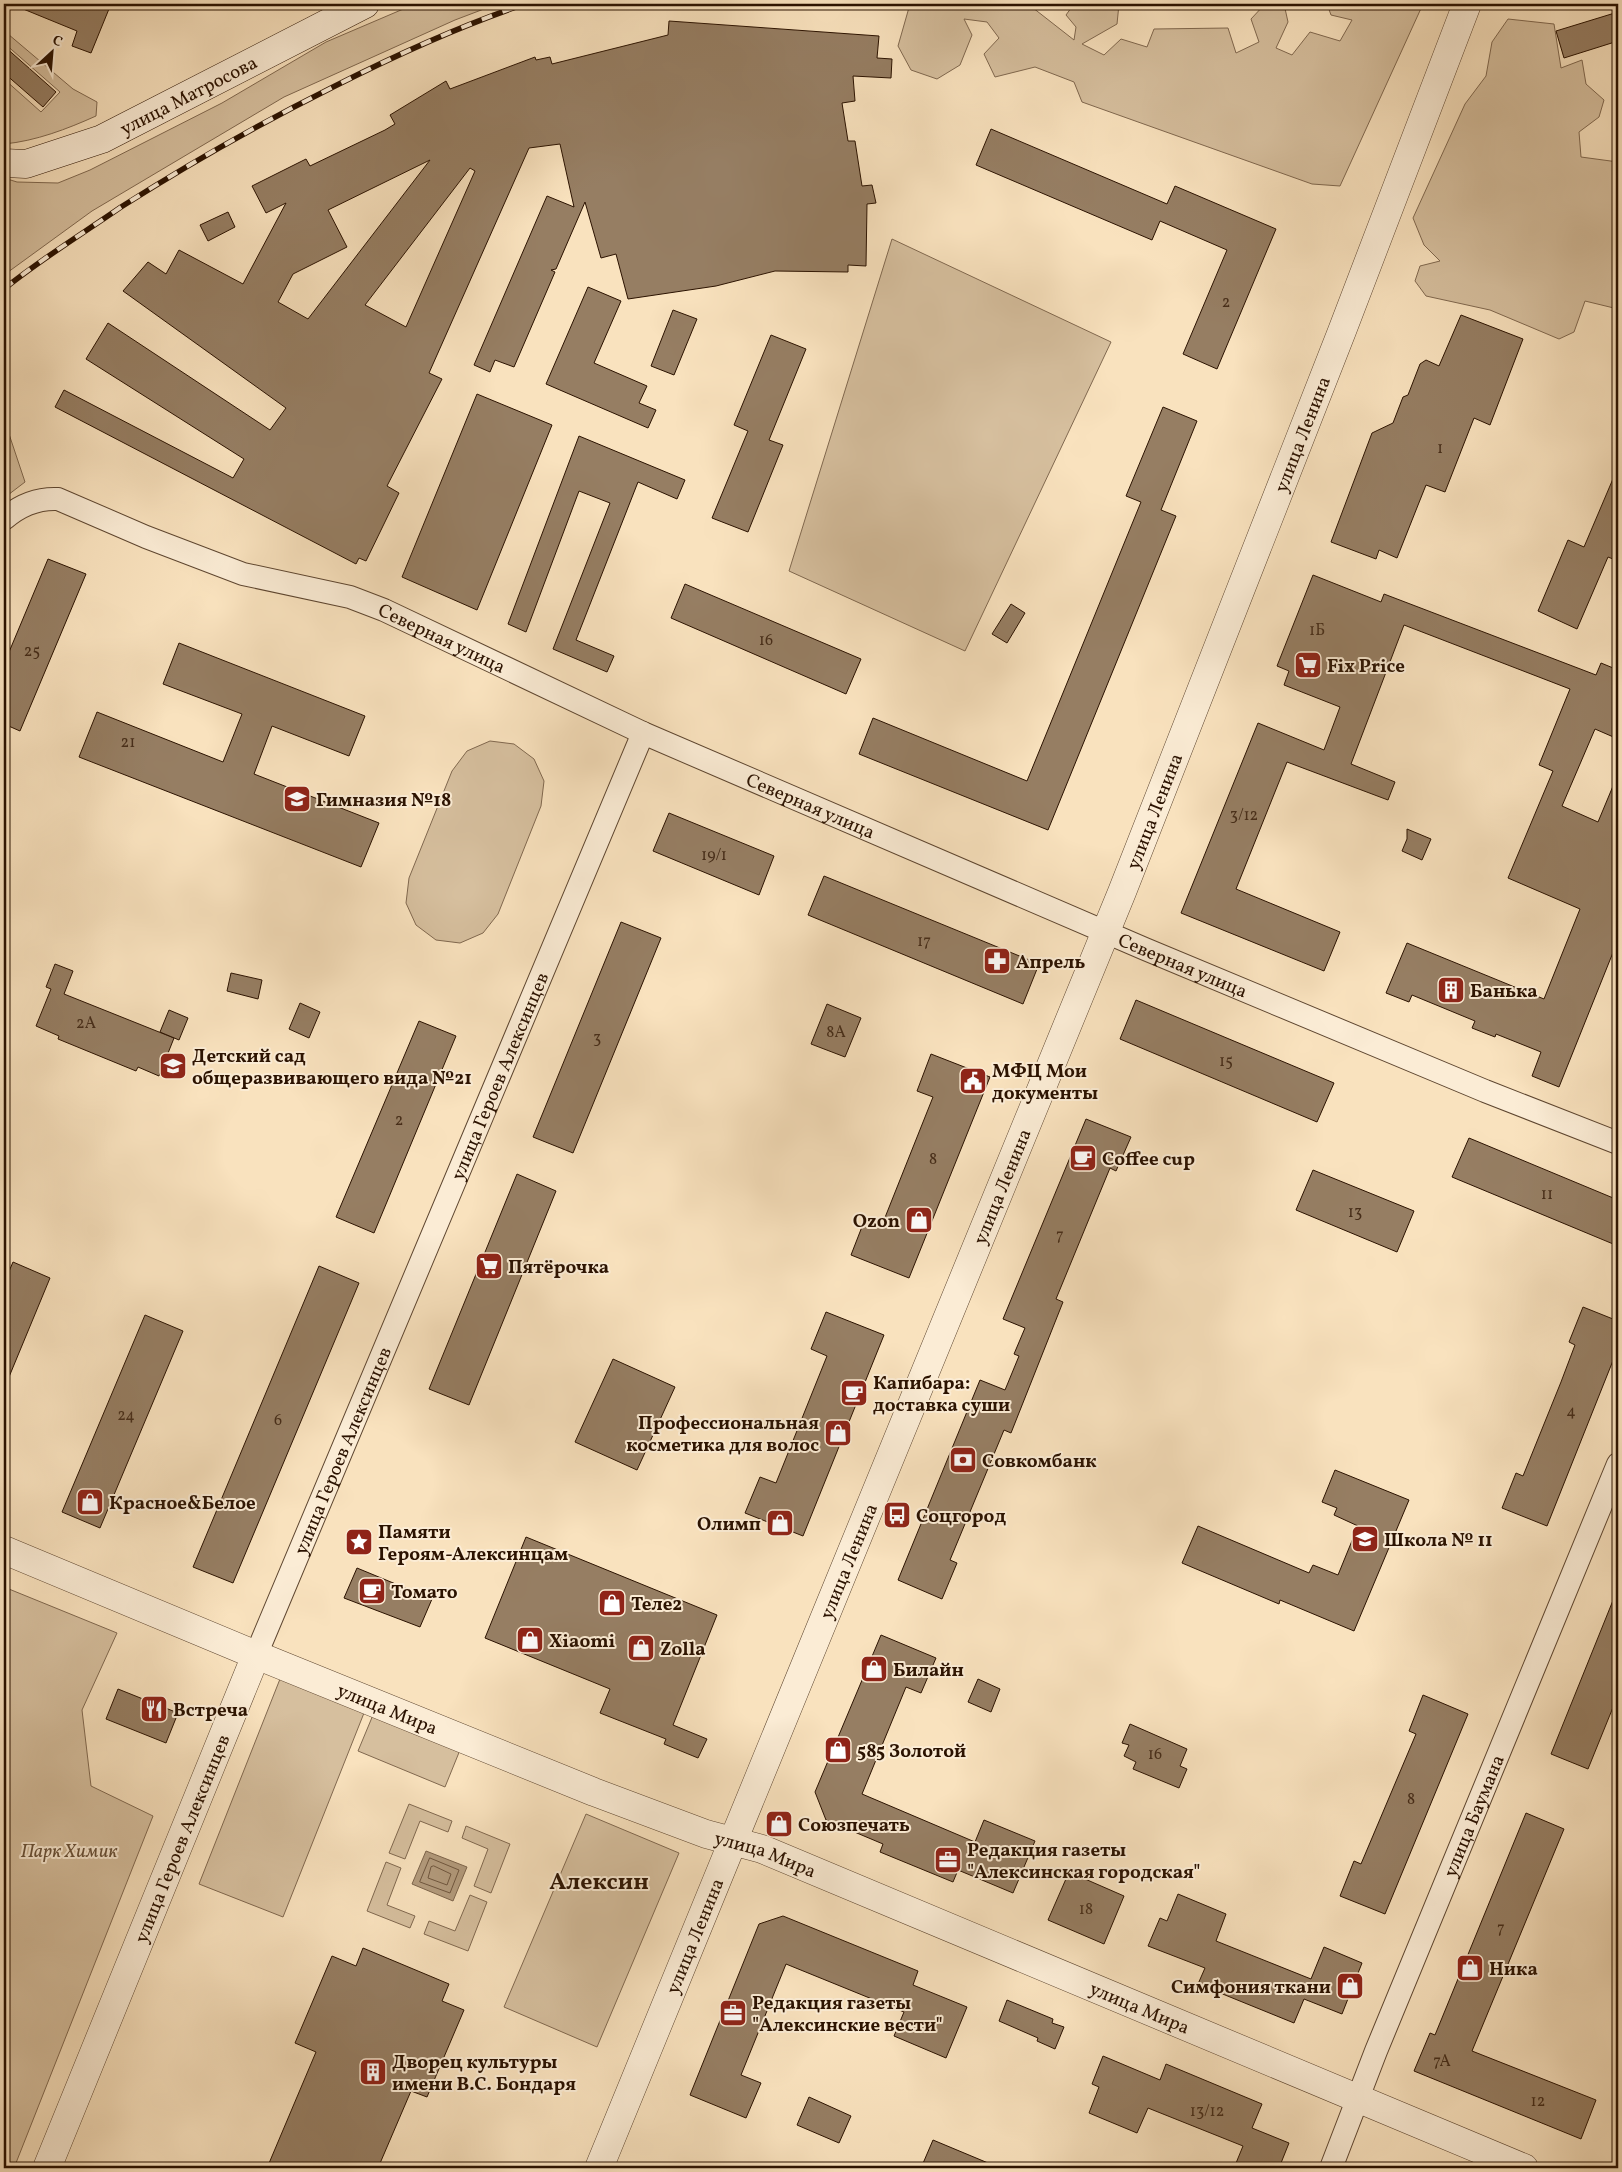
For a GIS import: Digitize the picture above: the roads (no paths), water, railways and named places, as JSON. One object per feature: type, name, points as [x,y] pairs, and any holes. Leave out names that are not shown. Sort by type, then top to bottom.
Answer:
[{"type":"street","name":"улица Матросова","points":[[4,163],[26,164],[102,139],[365,4]]},
{"type":"street","name":"улица Ленина","points":[[599,2168],[735,1840],[1105,932],[1342,332],[1467,4]]},
{"type":"street","name":"Северная улица","points":[[4,520],[29,503],[42,498],[58,499],[132,531],[243,574],[350,597],[384,610],[643,733],[1105,932],[1458,1080],[1618,1143]]},
{"type":"street","name":"улица Героев Алексинцев","points":[[47,2168],[256,1656],[643,733]]},
{"type":"street","name":"улица Баумана","points":[[1331,2168],[1618,1464]]},
{"type":"street","name":"улица Мира","points":[[4,1550],[256,1656],[594,1792],[706,1834],[735,1840],[777,1855],[1524,2168]]},
{"type":"water","points":[[426,1851],[467,1867],[453,1901],[412,1884]]},
{"type":"railway","points":[[4,289],[47,257],[121,207],[200,159],[280,114],[405,52],[452,31],[525,4]]},
{"type":"place","name":"Fix Price","points":[[1308,665]]},
{"type":"place","name":"Гимназия №18","points":[[297,799]]},
{"type":"place","name":"Апрель","points":[[997,961]]},
{"type":"place","name":"Банька","points":[[1451,990]]},
{"type":"place","name":"Детский сад общеразвивающего вида №21","points":[[173,1066]]},
{"type":"place","name":"МФЦ Мои документы","points":[[973,1081]]},
{"type":"place","name":"Coffee cup","points":[[1083,1158]]},
{"type":"place","name":"Ozon","points":[[919,1220]]},
{"type":"place","name":"Пятёрочка","points":[[489,1266]]},
{"type":"place","name":"Капибара: доставка суши","points":[[854,1393]]},
{"type":"place","name":"Профессиональная косметика для волос","points":[[838,1433]]},
{"type":"place","name":"Совкомбанк","points":[[963,1460]]},
{"type":"place","name":"Красное&Белое","points":[[90,1502]]},
{"type":"place","name":"Соцгород","points":[[897,1515]]},
{"type":"place","name":"Олимп","points":[[780,1523]]},
{"type":"place","name":"Школа № 11","points":[[1365,1539]]},
{"type":"place","name":"Памяти Героям-Алексинцам","points":[[359,1542]]},
{"type":"place","name":"Томато","points":[[372,1591]]},
{"type":"place","name":"Теле2","points":[[612,1603]]},
{"type":"place","name":"Xiaomi","points":[[530,1640]]},
{"type":"place","name":"Zolla","points":[[641,1648]]},
{"type":"place","name":"Билайн","points":[[874,1669]]},
{"type":"place","name":"Встреча","points":[[154,1709]]},
{"type":"place","name":"585 Золотой","points":[[838,1750]]},
{"type":"place","name":"Союзпечать","points":[[779,1824]]},
{"type":"place","name":"Редакция газеты \"Алексинская городская\"","points":[[948,1860]]},
{"type":"place","name":"Ника","points":[[1470,1968]]},
{"type":"place","name":"Симфония ткани","points":[[1350,1986]]},
{"type":"place","name":"Редакция газеты \"Алексинские вести\"","points":[[733,2013]]},
{"type":"place","name":"Дворец культуры имени В.С. Бондаря","points":[[373,2072]]},
{"type":"district","name":"Алексин","points":[[599,1881]]},
{"type":"park label","name":"Парк Химик","points":[[69,1850]]}]
